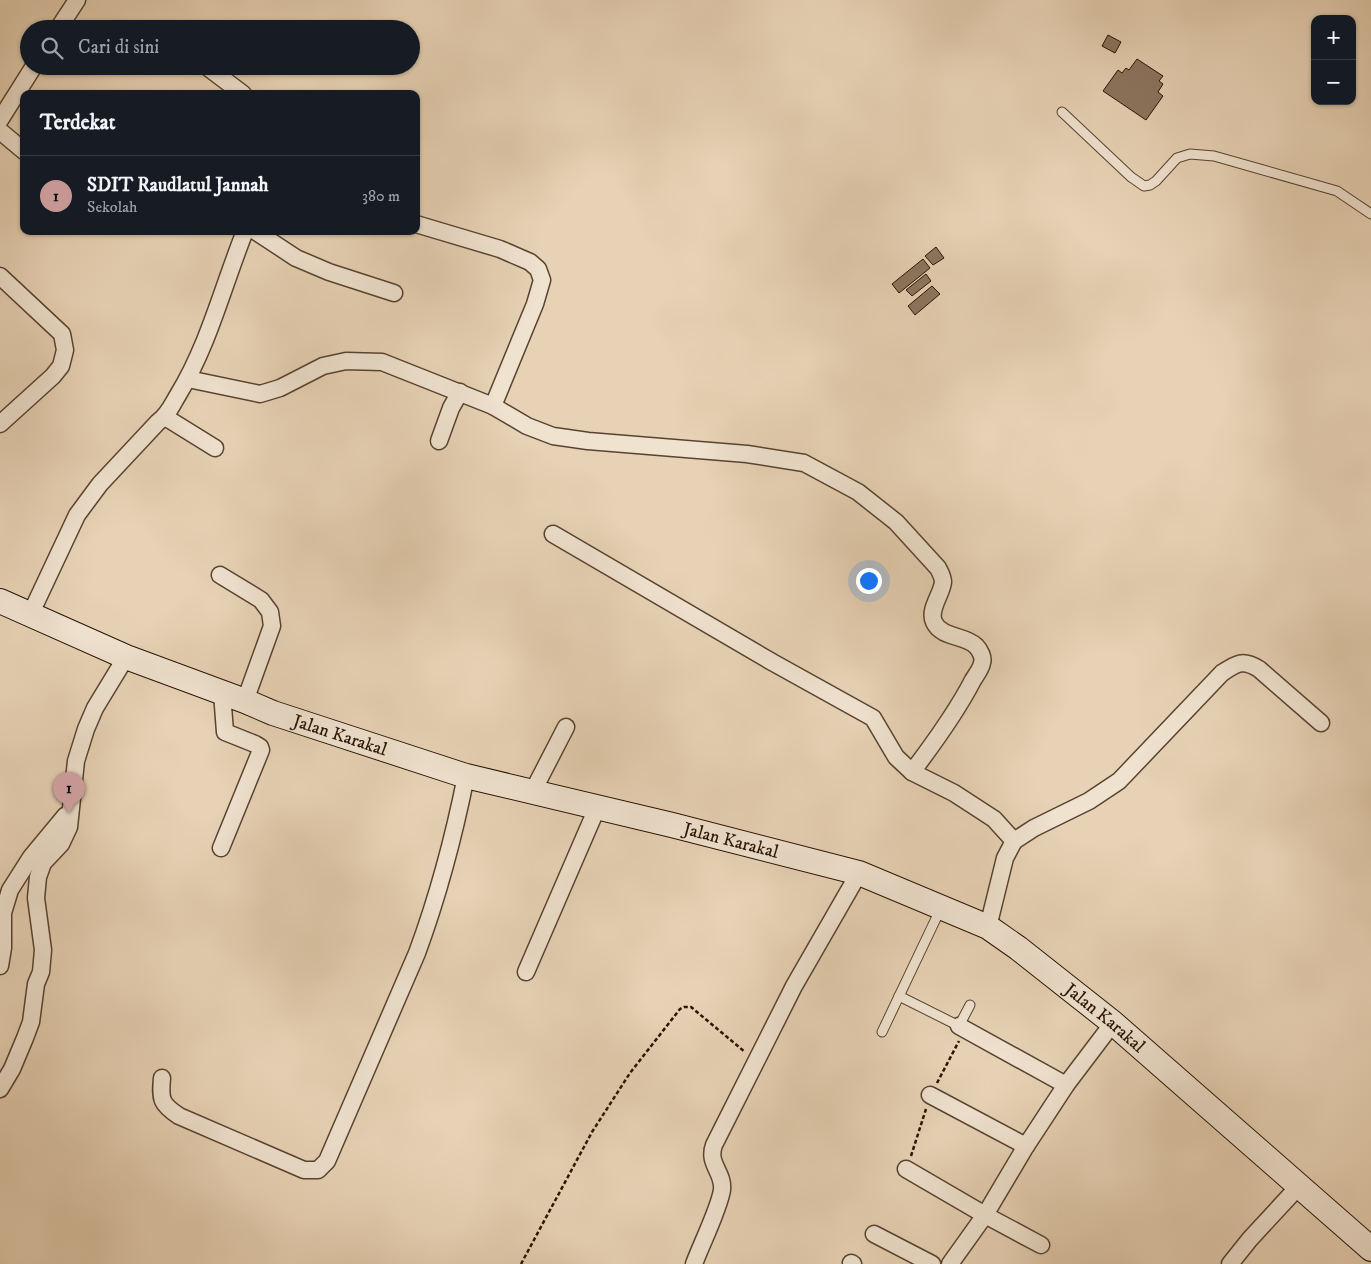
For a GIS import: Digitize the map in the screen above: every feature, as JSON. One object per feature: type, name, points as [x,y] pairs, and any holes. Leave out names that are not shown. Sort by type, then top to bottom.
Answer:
[{"type":"main road","name":"Jalan Karakal","points":[[0,601],[31,613],[126,657],[273,713],[466,776],[752,845],[859,873],[988,927],[1018,948],[1113,1023],[1371,1250]]},
{"type":"street","points":[[64,20],[77,0]]},
{"type":"street","points":[[0,120],[28,75]]},
{"type":"street","points":[[218,75],[238,90]]},
{"type":"street","points":[[0,131],[20,148]]},
{"type":"street","points":[[420,225],[500,249],[530,262],[538,269],[542,280],[536,304],[493,406]]},
{"type":"street","points":[[31,613],[77,515],[100,484],[158,422],[165,417],[188,379],[210,330],[243,235]]},
{"type":"street","points":[[261,235],[296,258],[329,272],[394,293]]},
{"type":"street","points":[[0,276],[62,334],[65,350],[61,366],[53,376],[0,424]]},
{"type":"street","points":[[188,379],[260,394],[280,388],[323,366],[346,361],[382,362],[493,406],[527,426],[554,436],[588,441],[747,454],[804,463],[858,492],[896,522],[938,568],[943,583],[933,614],[933,621],[942,631],[971,642],[978,647],[981,653],[982,663],[967,693],[912,772]]},
{"type":"street","points":[[439,441],[451,408],[460,392]]},
{"type":"street","points":[[165,417],[215,448]]},
{"type":"street","points":[[553,534],[772,662],[873,718],[896,757],[912,772],[954,793],[994,819],[1014,841]]},
{"type":"street","points":[[220,575],[261,600],[270,612],[272,626],[245,701]]},
{"type":"street","points":[[0,1089],[12,1069],[31,1022],[36,984],[41,972],[43,950],[36,898],[38,877],[43,863],[61,844],[69,827],[76,761],[86,729],[95,708],[126,657]]},
{"type":"street","points":[[988,927],[1005,858],[1014,841],[1034,828],[1089,801],[1118,781],[1222,673],[1236,664],[1250,663],[1259,669],[1321,723]]},
{"type":"street","points":[[221,848],[261,750],[256,744],[226,732],[222,693]]},
{"type":"street","points":[[532,793],[566,727]]},
{"type":"street","points":[[162,1078],[161,1094],[166,1107],[179,1116],[304,1170],[318,1170],[327,1161],[417,953],[429,920],[456,828],[466,776]]},
{"type":"street","points":[[526,972],[597,808]]},
{"type":"street","points":[[0,966],[3,948],[3,913],[10,890],[31,856],[65,816],[70,813]]},
{"type":"street","points":[[694,1264],[722,1189],[720,1176],[712,1161],[711,1152],[794,986],[859,873]]},
{"type":"street","points":[[950,1264],[985,1215],[1066,1084],[1113,1023]]},
{"type":"street","points":[[962,1027],[1066,1084]]},
{"type":"street","points":[[930,1095],[1026,1146]]},
{"type":"street","points":[[906,1169],[1041,1245]]},
{"type":"street","points":[[1230,1264],[1250,1239],[1299,1186]]},
{"type":"street","points":[[874,1234],[932,1264]]},
{"type":"lane","points":[[1062,112],[1131,177],[1144,186],[1156,181],[1177,158],[1190,154],[1214,156],[1337,191],[1371,214]]},
{"type":"lane","points":[[882,1032],[942,908]]},
{"type":"lane","points":[[898,996],[962,1027],[970,1005]]},
{"type":"path","points":[[521,1264],[592,1132],[630,1074],[680,1009],[684,1006],[692,1008],[757,1062]]},
{"type":"path","points":[[906,1169],[930,1095],[962,1027]]},
{"type":"building","points":[[1108,35],[1121,42],[1115,53],[1102,46]]},
{"type":"building","points":[[1137,59],[1163,76],[1159,81],[1163,84],[1158,92],[1163,96],[1146,120],[1103,91],[1118,70],[1122,73],[1126,68],[1129,70]]},
{"type":"building","points":[[936,247],[944,258],[933,265],[925,256]]},
{"type":"building","points":[[923,259],[930,268],[899,293],[892,284]]},
{"type":"building","points":[[926,274],[931,281],[912,296],[906,290]]},
{"type":"building","points":[[932,286],[940,294],[915,315],[908,306]]},
{"type":"place","name":"SDIT Raudlatul Jannah","points":[[69,813]]}]
